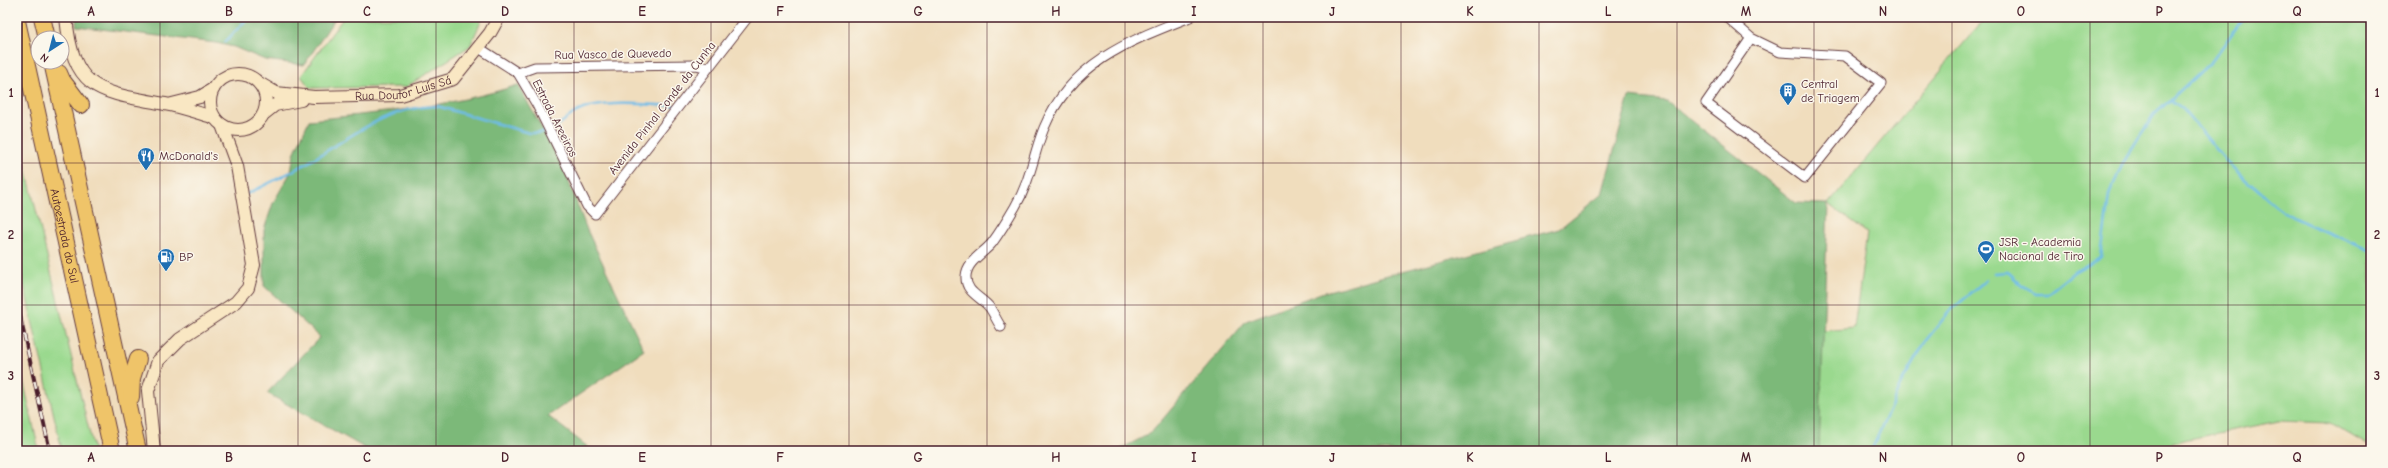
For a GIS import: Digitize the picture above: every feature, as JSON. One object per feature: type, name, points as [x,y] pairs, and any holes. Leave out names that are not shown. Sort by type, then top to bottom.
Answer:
[{"type":"highway","points":[[42,17],[45,30]]},
{"type":"highway","name":"Autoestrada do Sul","points":[[17,21],[112,451]]},
{"type":"highway","name":"Autoestrada do Sul","points":[[56,70],[136,445]]},
{"type":"highway","points":[[58,70],[62,80],[80,105]]},
{"type":"highway","points":[[136,445],[132,378],[138,358]]},
{"type":"street","points":[[66,17],[69,46],[79,68],[90,82],[100,90],[121,97],[167,104],[218,121],[229,129],[245,129],[260,121],[265,112],[267,102],[265,92],[259,83]]},
{"type":"street","name":"Rua Doutor Luís Sá","points":[[314,97],[400,95],[453,79],[479,48],[499,17]]},
{"type":"street","name":"Avenida Pinhal Conde da Cunha","points":[[595,214],[748,17]]},
{"type":"street","points":[[1001,327],[990,307],[968,288],[966,275],[976,257],[991,244],[1015,207],[1030,177],[1044,128],[1051,114],[1084,70],[1133,39],[1190,17]]},
{"type":"street","points":[[1727,17],[1751,38],[1780,52],[1845,56],[1881,83],[1805,178],[1706,103],[1751,38]]},
{"type":"street","name":"Estrada Areeiros","points":[[479,48],[518,73],[537,105],[587,206],[595,214]]},
{"type":"street","name":"Rua Vasco de Quevedo","points":[[518,73],[534,67],[696,65],[708,68]]},
{"type":"street","points":[[167,104],[188,101],[213,89],[223,78],[232,75],[245,75],[276,93],[314,97]]},
{"type":"street","points":[[154,451],[148,391],[158,361],[180,339],[236,302],[248,288],[254,264],[251,236],[237,166],[211,107],[213,89]]},
{"type":"street","points":[[265,112],[275,105],[314,97]]},
{"type":"street","points":[[237,166],[238,143],[245,129]]},
{"type":"green space","points":[[77,17],[336,17],[304,65],[265,60],[234,47],[216,43],[76,26]]},
{"type":"green space","points":[[344,17],[483,17],[470,46],[406,87],[310,88],[301,76]]},
{"type":"green space","points":[[1994,17],[2371,17],[2371,447],[2330,423],[2279,421],[2188,439],[2146,451],[2082,448],[2067,451],[1692,451],[1761,337],[1854,328],[1867,233],[1828,204],[1979,25]]},
{"type":"green space","points":[[518,85],[562,164],[587,230],[644,350],[548,416],[593,451],[370,451],[267,393],[320,337],[264,286],[264,230],[273,203],[291,172],[294,154],[309,120],[388,112],[440,104],[492,93]]},
{"type":"green space","points":[[1629,97],[1667,101],[1796,203],[1828,204],[1819,451],[1117,451],[1151,433],[1246,321],[1321,293],[1559,229],[1602,194]]},
{"type":"green space","points":[[17,131],[94,451],[62,451],[17,255]]},
{"type":"green space","points":[[17,353],[39,451],[17,451]]},
{"type":"waterway","points":[[225,42],[249,17]]},
{"type":"waterway","points":[[1994,273],[2008,272],[2025,288],[2036,294],[2047,294],[2074,272],[2101,257],[2109,195],[2123,163],[2155,114],[2212,61],[2239,24],[2247,17]]},
{"type":"waterway","points":[[2170,100],[2182,108],[2232,168],[2276,206],[2294,218],[2371,251]]},
{"type":"waterway","points":[[247,194],[300,167],[368,126],[400,112],[418,108],[437,106],[529,133],[539,133],[548,131],[581,110],[600,105],[644,104],[677,106]]},
{"type":"waterway","points":[[1871,451],[1903,380],[1927,339],[1949,312],[1986,280]]},
{"type":"railway","points":[[17,303],[50,451]]},
{"type":"place","name":"Central de Triagem","points":[[1788,106]]},
{"type":"place","name":"McDonald's","points":[[146,171]]},
{"type":"place","name":"JSR - Academia Nacional de Tiro","points":[[1986,264]]},
{"type":"place","name":"BP","points":[[166,272]]}]
